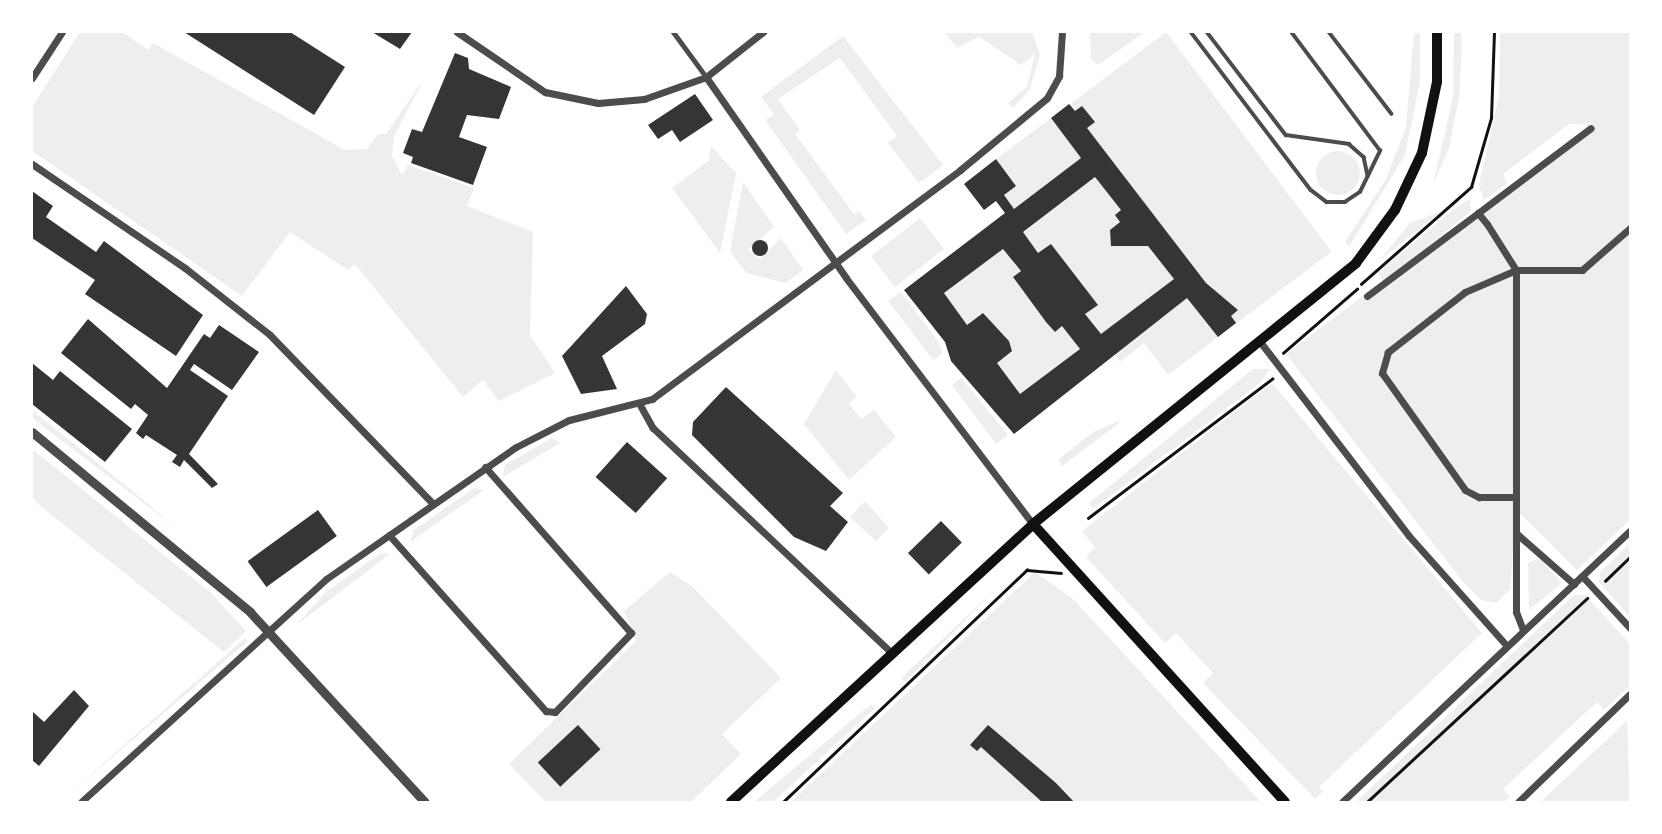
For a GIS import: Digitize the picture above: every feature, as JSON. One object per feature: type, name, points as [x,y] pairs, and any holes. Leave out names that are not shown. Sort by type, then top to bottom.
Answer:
[{"type":"main road","points":[[730,803],[1033,524],[1261,343],[1356,263],[1395,210],[1427,134],[1437,32]]},
{"type":"main road","points":[[1033,524],[1285,803]]},
{"type":"street","points":[[32,79],[62,32]]},
{"type":"street","points":[[457,32],[532,85],[572,101],[635,101],[706,77],[763,32]]},
{"type":"street","points":[[673,32],[836,264],[1033,524]]},
{"type":"street","points":[[81,803],[268,631],[389,535],[485,467],[559,424],[640,405],[836,264],[1040,106],[1059,76],[1062,32]]},
{"type":"street","points":[[1367,296],[1591,128]]},
{"type":"street","points":[[32,164],[184,268],[270,335],[433,504]]},
{"type":"street","points":[[1478,213],[1516,270],[1517,617],[1523,630]]},
{"type":"street","points":[[1516,497],[1479,497],[1465,490],[1384,380],[1381,368],[1390,349],[1465,292],[1516,270],[1582,270],[1630,228]]},
{"type":"street","points":[[1261,343],[1409,536],[1507,646]]},
{"type":"street","points":[[640,405],[653,428],[892,653]]},
{"type":"street","points":[[32,432],[268,631],[425,803]]},
{"type":"street","points":[[389,535],[545,710],[555,712],[631,633],[485,467]]},
{"type":"street","points":[[1342,803],[1630,531]]},
{"type":"street","points":[[1517,534],[1574,584]]},
{"type":"street","points":[[1582,576],[1630,628]]},
{"type":"street","points":[[1518,803],[1630,695]]},
{"type":"lane","points":[[1191,32],[1321,198],[1349,200],[1367,179],[1380,151],[1291,32]]},
{"type":"lane","points":[[1207,32],[1283,133],[1294,141],[1353,146],[1366,162],[1367,179]]},
{"type":"lane","points":[[1329,32],[1392,114]]},
{"type":"path","points":[[1367,803],[1630,557]]},
{"type":"path","points":[[783,803],[1027,570],[1056,578]]},
{"type":"shaded area","points":[[80,32],[123,32],[148,50],[153,43],[345,150],[367,149],[378,134],[386,134],[425,77],[394,136],[392,156],[402,175],[408,165],[474,188],[467,206],[533,232],[530,335],[555,373],[499,401],[483,380],[463,397],[355,264],[348,270],[290,232],[242,296],[32,151],[32,107]]},
{"type":"shaded area","points":[[944,32],[1032,32],[1040,55],[1030,89],[1013,108],[1008,103],[1027,87],[1035,54],[1021,65],[979,37],[957,48]]},
{"type":"shaded area","points":[[1090,32],[1145,32],[1098,65],[1091,59]]},
{"type":"shaded area","points":[[1166,32],[1331,252],[1235,324],[1069,105]]},
{"type":"shaded area","points":[[1414,32],[1420,32],[1420,81],[1405,155],[1349,247],[1345,242],[1386,179],[1406,127]]},
{"type":"shaded area","points":[[1454,32],[1461,32],[1459,97],[1449,149],[1433,184],[1453,97]]},
{"type":"shaded area","points":[[1500,32],[1630,32],[1630,520],[1577,570],[1516,510],[1510,590],[1496,603],[1481,600],[1464,583],[1286,354],[1383,281],[1378,273],[1448,214],[1470,198],[1471,211],[1402,268],[1594,125],[1569,124],[1503,174],[1507,183],[1484,200],[1479,185],[1499,96]]},
{"type":"shaded area","points":[[843,36],[943,165],[919,183],[888,143],[897,136],[840,58],[778,99],[800,130],[795,134],[854,214],[859,211],[866,220],[846,234],[765,120],[774,114],[761,97]]},
{"type":"shaded area","points":[[1051,118],[1081,158],[1014,209],[1004,195],[1016,185],[996,159]]},
{"type":"shaded area","points":[[711,146],[736,173],[720,253],[672,188],[708,161]]},
{"type":"shaded area","points":[[1338,151],[1354,157],[1360,173],[1354,189],[1338,195],[1322,189],[1316,173],[1322,157]]},
{"type":"shaded area","points":[[1095,177],[1121,210],[1111,246],[1148,246],[1174,279],[1101,334],[1085,314],[1097,304],[1051,244],[1038,253],[1023,233]]},
{"type":"shaded area","points":[[743,182],[774,227],[748,250],[760,259],[781,238],[803,270],[786,283],[746,273],[730,251]]},
{"type":"shaded area","points":[[1442,211],[1378,262],[1410,223]]},
{"type":"shaded area","points":[[920,218],[944,249],[895,287],[871,256]]},
{"type":"shaded area","points":[[1003,249],[1021,271],[1014,276],[1046,321],[1055,331],[1062,326],[1080,349],[1020,394],[997,363],[1012,351],[1009,340],[983,313],[967,325],[944,293]]},
{"type":"shaded area","points":[[901,292],[937,340],[943,353],[933,360],[888,301]]},
{"type":"shaded area","points":[[1187,298],[1218,337],[1168,375],[1144,343],[1120,362],[1115,353]]},
{"type":"shaded area","points":[[1253,369],[1270,369],[1260,383],[1093,509],[1089,503]]},
{"type":"shaded area","points":[[836,370],[857,397],[849,404],[861,419],[874,410],[896,437],[849,480],[804,424]]},
{"type":"shaded area","points":[[961,378],[1008,435],[996,444],[952,385]]},
{"type":"shaded area","points":[[1272,383],[1482,633],[1319,787],[1323,791],[1315,799],[1203,683],[1213,673],[1176,633],[1165,643],[1086,557],[1095,547],[1082,531]]},
{"type":"shaded area","points":[[32,410],[147,503],[175,527],[32,418]]},
{"type":"shaded area","points":[[1119,421],[1061,467],[1059,459],[1093,432]]},
{"type":"shaded area","points":[[552,438],[560,443],[503,477],[505,465]]},
{"type":"shaded area","points":[[32,449],[211,593],[246,631],[224,652],[39,505],[32,497]]},
{"type":"shaded area","points":[[474,488],[484,490],[410,542],[414,530]]},
{"type":"shaded area","points":[[865,501],[889,528],[876,541],[850,517]]},
{"type":"shaded area","points":[[1630,543],[1630,617],[1599,582],[1600,572]]},
{"type":"shaded area","points":[[381,553],[390,554],[295,626],[327,591]]},
{"type":"shaded area","points":[[1539,558],[1562,583],[1529,610],[1528,563]]},
{"type":"shaded area","points":[[670,572],[693,587],[781,678],[722,734],[741,754],[691,802],[546,802],[509,764],[636,641],[624,611]]},
{"type":"shaded area","points":[[1035,572],[1072,598],[1261,802],[791,802]]},
{"type":"shaded area","points":[[997,588],[905,682],[901,678]]},
{"type":"shaded area","points":[[1574,595],[1585,595],[1630,644],[1630,686],[1604,710],[1597,702],[1503,789],[1510,797],[1504,802],[1356,802]]},
{"type":"shaded area","points":[[245,638],[248,641],[60,802]]},
{"type":"shaded area","points":[[871,704],[875,708],[773,802],[754,802]]},
{"type":"shaded area","points":[[1627,720],[1630,802],[1540,802],[1625,723]]},
{"type":"building","points":[[184,32],[290,32],[345,67],[314,115]]},
{"type":"building","points":[[372,32],[412,32],[400,49]]},
{"type":"building","points":[[455,53],[468,58],[469,69],[511,87],[499,119],[467,115],[459,137],[487,147],[473,185],[411,163],[413,157],[403,153],[412,129],[422,132]]},
{"type":"building","points":[[695,94],[713,120],[680,142],[672,130],[658,139],[648,125]]},
{"type":"building","points":[[1069,104],[1075,111],[1082,106],[1095,122],[1087,128],[1206,283],[1238,310],[1231,316],[1236,323],[1218,337],[1187,298],[1014,434],[951,361],[945,342],[904,290],[1005,213],[996,201],[984,210],[964,184],[996,159],[1016,186],[1004,195],[1014,209],[1081,158],[1051,118]],"holes":[[[1095,177],[1121,210],[1115,215],[1120,222],[1110,230],[1111,246],[1148,246],[1174,279],[1101,334],[1085,314],[1098,305],[1051,244],[1038,253],[1023,232]],[[1003,249],[1021,271],[1013,277],[1046,322],[1055,332],[1062,326],[1080,349],[1020,394],[997,363],[1012,351],[1009,341],[983,313],[967,325],[944,293]]]},
{"type":"building","points":[[32,191],[53,206],[46,217],[96,252],[104,241],[203,315],[176,356],[85,294],[95,280],[32,238]]},
{"type":"building","points":[[760,240],[768,248],[760,256],[752,248]]},
{"type":"building","points":[[626,286],[647,314],[645,324],[602,356],[617,389],[581,394],[562,356]]},
{"type":"building","points":[[88,319],[167,388],[204,334],[210,338],[219,325],[259,352],[232,390],[194,364],[190,370],[228,396],[189,454],[218,484],[212,488],[184,460],[180,467],[172,462],[177,455],[146,435],[143,439],[136,433],[148,415],[135,404],[131,409],[61,353]]},
{"type":"building","points":[[32,363],[53,380],[60,371],[132,429],[105,462],[32,404]]},
{"type":"building","points":[[726,387],[843,493],[830,506],[848,522],[826,551],[794,537],[692,435],[693,422]]},
{"type":"building","points":[[627,442],[667,478],[636,513],[596,477]]},
{"type":"building","points":[[318,510],[337,536],[266,587],[248,561]]},
{"type":"building","points":[[941,521],[962,543],[929,575],[908,553]]},
{"type":"building","points":[[74,690],[89,706],[39,766],[32,760],[32,711],[44,722]]},
{"type":"building","points":[[578,725],[601,749],[560,787],[538,763]]},
{"type":"building","points":[[988,725],[1056,783],[1074,802],[1042,802],[981,747],[977,751],[970,745]]}]
